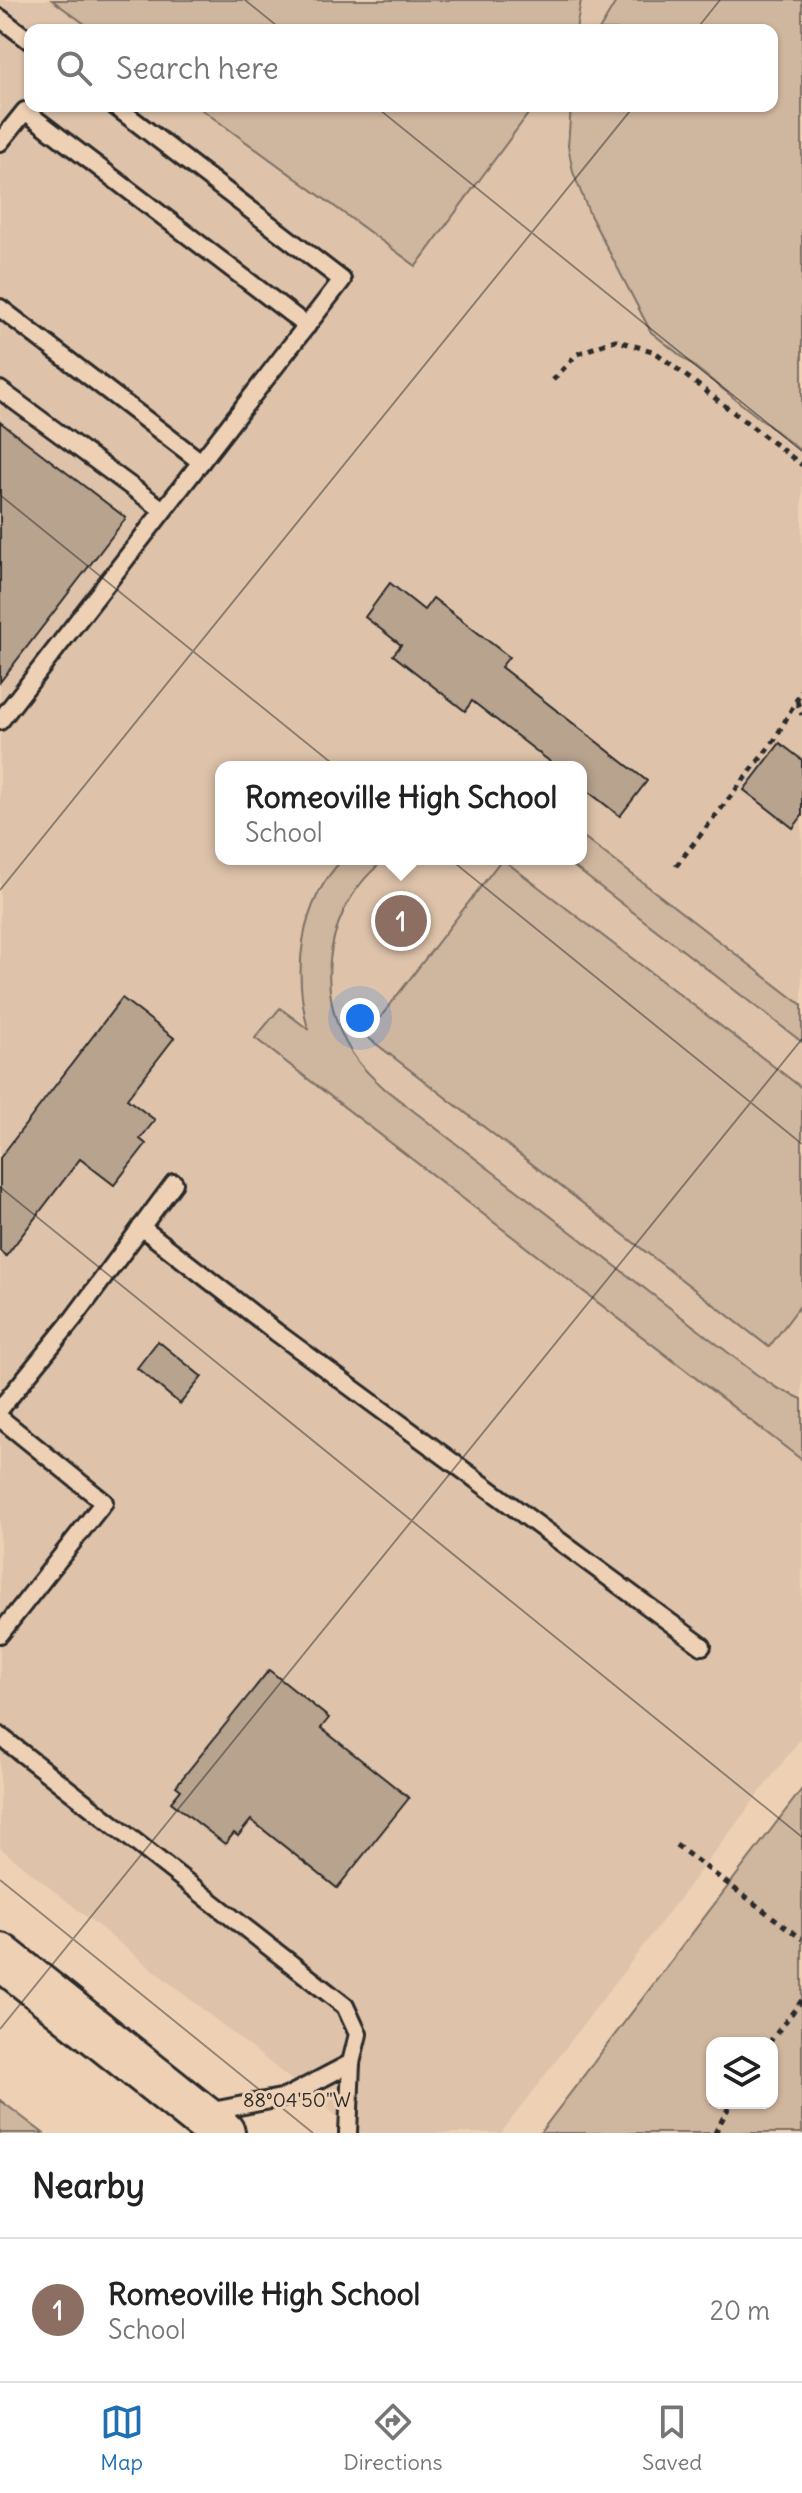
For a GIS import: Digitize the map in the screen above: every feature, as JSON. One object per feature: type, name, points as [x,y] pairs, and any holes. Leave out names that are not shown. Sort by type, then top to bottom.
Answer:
[{"type":"main road","points":[[0,1956],[210,2123]]},
{"type":"lane","points":[[0,18],[24,36]]},
{"type":"lane","points":[[0,142],[24,112]]},
{"type":"lane","points":[[26,112],[307,326]]},
{"type":"lane","points":[[0,721],[342,280],[123,112]]},
{"type":"lane","points":[[0,308],[201,462]]},
{"type":"lane","points":[[0,390],[163,510]]},
{"type":"lane","points":[[0,1409],[73,1319],[174,1183]]},
{"type":"lane","points":[[141,1227],[276,1332],[702,1646]]},
{"type":"lane","points":[[0,1418],[104,1502],[0,1634]]},
{"type":"lane","points":[[0,1736],[345,2006],[358,2034],[351,2063],[348,2133]]},
{"type":"lane","points":[[210,2123],[286,2097],[351,2063]]},
{"type":"path","points":[[553,380],[577,354],[615,340],[655,352],[802,465]]},
{"type":"path","points":[[676,866],[774,741],[802,690]]},
{"type":"path","points":[[797,700],[802,715]]},
{"type":"path","points":[[676,1845],[802,1939]]},
{"type":"path","points":[[774,2037],[802,2000]]},
{"type":"path","points":[[715,2133],[728,2109]]},
{"type":"shaded area","points":[[0,0],[802,0],[802,1737],[501,2133],[358,2133],[0,1848]]},
{"type":"shaded area","points":[[52,0],[581,0],[577,24],[85,24]]},
{"type":"shaded area","points":[[617,0],[802,0],[802,452],[651,332],[590,215],[573,172],[568,146],[571,112],[778,112],[778,24],[603,24]]},
{"type":"shaded area","points":[[205,112],[530,112],[416,266]]},
{"type":"shaded area","points":[[587,840],[802,1005],[802,1042],[572,865],[587,865]]},
{"type":"shaded area","points":[[338,865],[379,865],[350,899],[339,923],[329,976],[339,1029],[367,1072],[756,1374],[802,1399],[802,1460],[255,1038],[280,1008],[308,1029],[301,984],[303,939],[317,896]]},
{"type":"shaded area","points":[[497,865],[510,865],[802,1088],[802,1303],[769,1347],[366,1036]]},
{"type":"shaded area","points":[[802,1789],[802,2133],[540,2133]]},
{"type":"shaded area","points":[[0,2100],[43,2133],[0,2133]]},
{"type":"building","points":[[0,422],[126,518],[0,682]]},
{"type":"building","points":[[390,583],[424,610],[433,598],[509,657],[501,667],[647,781],[620,816],[587,791],[587,761],[549,761],[472,701],[465,711],[393,655],[401,645],[365,617]]},
{"type":"building","points":[[780,743],[802,760],[802,816],[793,828],[744,790]]},
{"type":"building","points":[[122,998],[174,1038],[127,1099],[155,1120],[140,1139],[146,1144],[114,1185],[80,1159],[6,1256],[0,1251],[0,1158]]},
{"type":"building","points":[[158,1341],[202,1377],[180,1404],[137,1368]]},
{"type":"building","points":[[269,1670],[329,1718],[321,1728],[409,1798],[337,1888],[251,1820],[238,1836],[234,1833],[225,1844],[171,1802],[181,1790],[176,1786]]},
{"type":"place","name":"Romeoville High School","points":[[401,921]]}]
